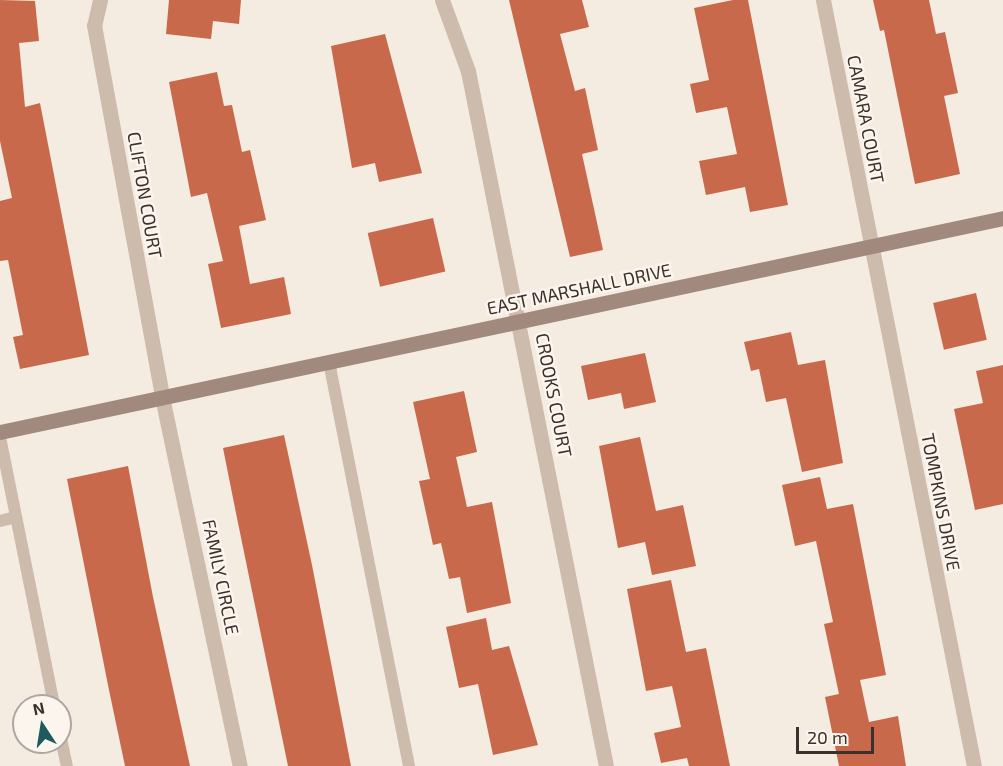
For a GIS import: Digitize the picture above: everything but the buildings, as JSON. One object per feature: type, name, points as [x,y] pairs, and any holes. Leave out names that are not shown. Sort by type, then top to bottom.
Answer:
[{"type":"main road","name":"EAST MARSHALL DRIVE","points":[[0,435],[162,397],[1003,218]]},
{"type":"street","name":"CLIFTON COURT","points":[[100,0],[94,25],[162,397]]},
{"type":"street","name":"CROOKS COURT","points":[[442,0],[468,71],[606,766]]},
{"type":"street","name":"CAMARA COURT","points":[[822,0],[871,246]]},
{"type":"street","name":"TOMPKINS DRIVE","points":[[871,246],[974,766]]},
{"type":"street","name":"FAMILY CIRCLE","points":[[162,397],[240,766]]},
{"type":"lane","points":[[329,362],[409,766]]},
{"type":"lane","points":[[0,435],[52,694]]},
{"type":"lane","points":[[0,521],[16,517]]}]
